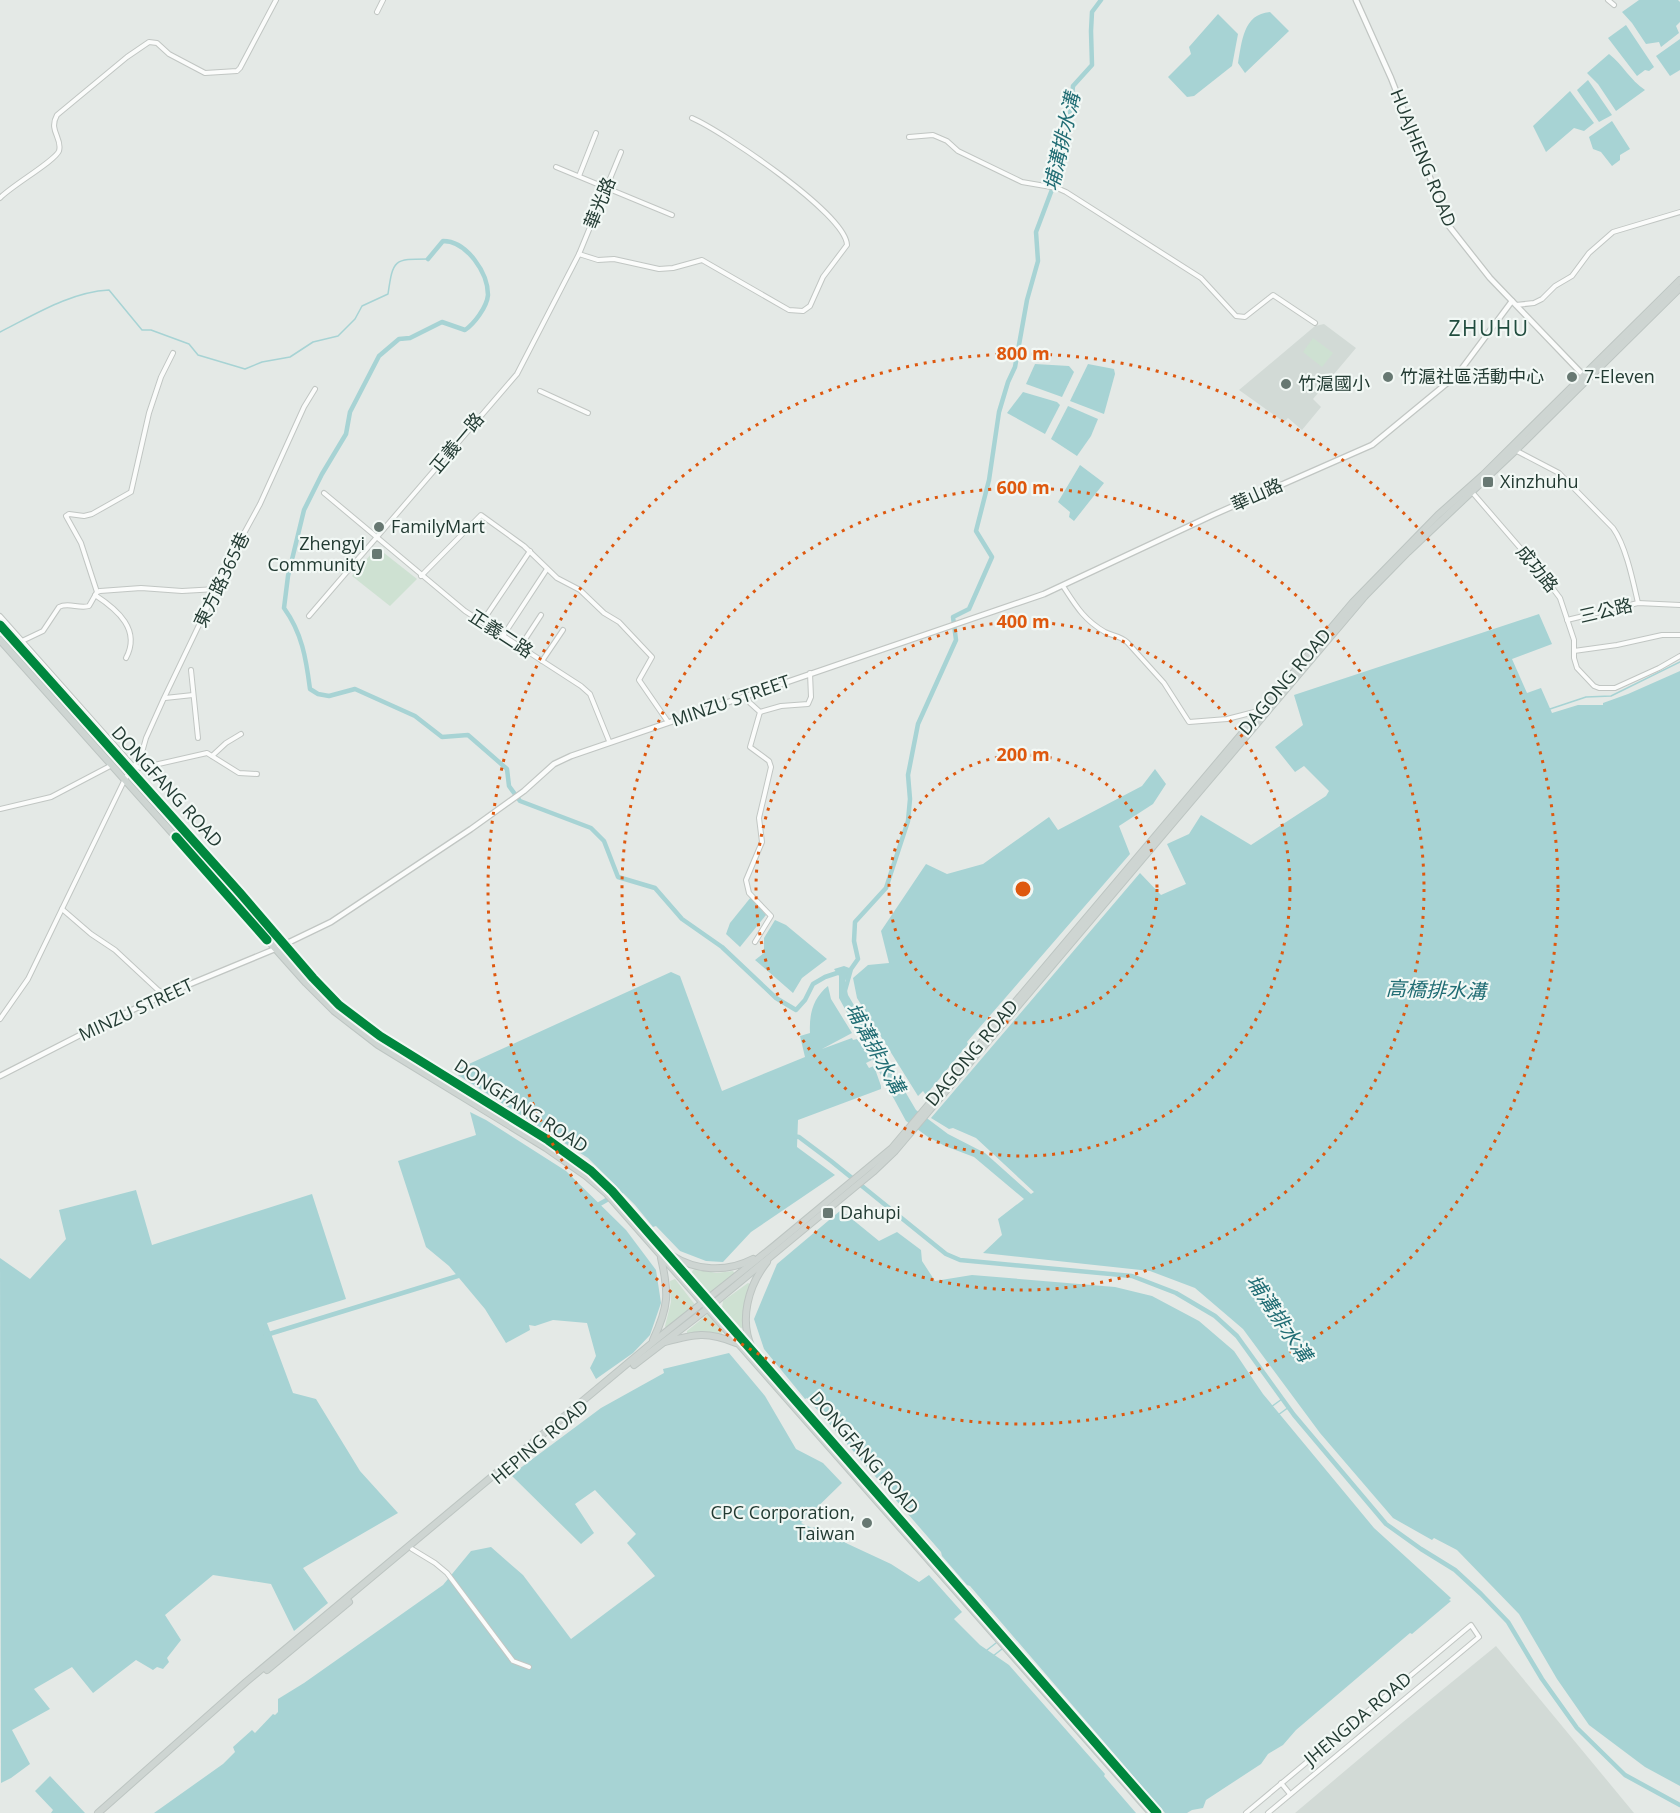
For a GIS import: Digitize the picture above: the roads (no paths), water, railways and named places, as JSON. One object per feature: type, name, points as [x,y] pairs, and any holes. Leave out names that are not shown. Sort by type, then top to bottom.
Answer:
[{"type":"main road","name":"DAGONG ROAD","points":[[1586,378],[1680,280]]},
{"type":"main road","name":"DAGONG ROAD","points":[[1141,856],[1262,710],[1275,699],[1353,602],[1389,564],[1514,448],[1680,288]]},
{"type":"main road","name":"DAGONG ROAD","points":[[912,1128],[1141,856],[1365,596],[1514,448]]},
{"type":"main road","name":"DONGFANG ROAD","points":[[0,625],[133,769],[327,994],[363,1024],[548,1140],[591,1171],[612,1191],[662,1254]]},
{"type":"main road","name":"DONGFANG ROAD","points":[[0,640],[334,1011],[378,1045],[546,1148],[607,1194],[757,1356],[1003,1640]]},
{"type":"main road","name":"HEPING ROAD","points":[[98,1813],[212,1714],[594,1396],[859,1180],[912,1128]]},
{"type":"main road","points":[[662,1254],[711,1269],[730,1267],[750,1261],[775,1248]]},
{"type":"main road","points":[[757,1356],[751,1345],[747,1328],[748,1298],[753,1282],[775,1248]]},
{"type":"main road","points":[[652,1343],[667,1303],[667,1285],[662,1254]]},
{"type":"main road","name":"DONGFANG ROAD","points":[[707,1304],[740,1345],[1003,1640]]},
{"type":"main road","name":"HEPING ROAD","points":[[165,1754],[246,1682],[652,1343],[707,1304]]},
{"type":"main road","points":[[661,1343],[702,1334],[723,1338],[740,1345]]},
{"type":"main road","points":[[1003,1640],[1151,1813]]},
{"type":"main road","points":[[1003,1640],[1157,1813]]},
{"type":"street","points":[[0,198],[15,184],[56,156],[60,146],[53,127],[57,115],[127,57],[149,42],[153,42],[169,54],[205,73],[237,71],[276,0]]},
{"type":"street","points":[[377,12],[383,0]]},
{"type":"street","name":"HUAJHENG ROAD","points":[[1356,0],[1391,78],[1449,226],[1473,259],[1586,378]]},
{"type":"street","points":[[1608,0],[1614,5]]},
{"type":"street","points":[[579,254],[598,260],[614,259],[659,269],[702,260],[789,310],[799,311],[810,306],[823,278],[847,245],[846,238],[819,207],[772,167],[709,126],[692,118]]},
{"type":"street","points":[[579,176],[596,133]]},
{"type":"street","points":[[909,136],[927,135],[941,138],[958,152],[1022,182],[1057,188],[1066,192],[1201,278],[1236,316],[1245,317],[1273,294],[1315,323]]},
{"type":"street","name":"華光路","points":[[579,254],[621,152]]},
{"type":"street","points":[[556,167],[672,215]]},
{"type":"street","points":[[1514,303],[1534,303],[1542,300],[1555,286],[1572,276],[1589,253],[1613,232],[1680,212]]},
{"type":"street","name":"正義一路","points":[[309,616],[517,374],[579,254]]},
{"type":"street","name":"華山路","points":[[956,625],[1063,586],[1213,515],[1372,445],[1457,375],[1514,303]]},
{"type":"street","points":[[126,658],[132,640],[129,629],[123,619],[96,593],[81,543],[66,516],[92,514],[131,492],[149,413],[172,353]]},
{"type":"street","name":"東方路365巷","points":[[0,1019],[28,979],[125,779],[141,756],[146,738],[164,698],[315,388]]},
{"type":"street","points":[[540,391],[588,413]]},
{"type":"street","points":[[1514,448],[1559,473],[1613,528],[1634,582],[1638,603]]},
{"type":"street","name":"成功路","points":[[1472,492],[1560,598],[1574,640],[1574,658],[1579,672],[1596,688],[1620,686],[1680,656]]},
{"type":"street","name":"正義二路","points":[[324,493],[421,576],[503,636],[581,686],[590,694],[609,741]]},
{"type":"street","points":[[421,576],[481,515],[510,534],[557,578],[580,590],[604,613],[619,622],[648,651],[652,657],[639,680],[668,722]]},
{"type":"street","points":[[483,622],[530,551]]},
{"type":"street","points":[[503,636],[547,569]]},
{"type":"street","points":[[1063,586],[1082,616],[1106,632],[1121,637],[1127,642],[1164,683],[1189,722],[1227,719],[1262,710]]},
{"type":"street","points":[[96,593],[141,588],[182,591],[217,589]]},
{"type":"street","points":[[22,641],[43,631],[59,607],[63,605],[89,606],[96,593]]},
{"type":"street","name":"三公路","points":[[1568,620],[1638,603],[1680,605]]},
{"type":"street","points":[[520,647],[541,615]]},
{"type":"street","points":[[0,616],[133,769],[201,753],[212,756],[239,773],[257,774]]},
{"type":"street","name":"MINZU STREET","points":[[0,1076],[166,994],[276,949],[331,922],[471,829],[524,791],[554,764],[609,741],[956,625]]},
{"type":"street","points":[[542,661],[563,630]]},
{"type":"street","points":[[0,640],[8,633]]},
{"type":"street","points":[[1574,651],[1662,635],[1680,635]]},
{"type":"street","points":[[191,670],[198,738]]},
{"type":"street","points":[[760,712],[781,706],[808,704],[811,698],[810,674]]},
{"type":"street","points":[[164,698],[194,695]]},
{"type":"street","points":[[747,695],[749,702],[760,712]]},
{"type":"street","points":[[755,942],[771,916],[749,893],[746,880],[762,842],[759,818],[771,767],[769,761],[750,747],[760,712]]},
{"type":"street","points":[[212,756],[226,743],[241,734]]},
{"type":"street","points":[[0,809],[51,797],[112,765]]},
{"type":"street","points":[[62,909],[114,950],[158,990],[166,994]]},
{"type":"street","points":[[412,1549],[447,1573],[513,1661],[529,1667]]},
{"type":"street","name":"JHENGDA ROAD","points":[[1246,1813],[1471,1625],[1479,1637],[1268,1813]]},
{"type":"street","points":[[1281,1783],[1290,1794]]},
{"type":"water","points":[[1639,0],[1678,0],[1680,2],[1680,22],[1676,26],[1679,33],[1661,47],[1659,42],[1646,44],[1622,12]]},
{"type":"water","points":[[1270,12],[1289,31],[1245,73],[1238,63],[1245,30],[1254,18]]},
{"type":"water","points":[[1218,14],[1238,34],[1232,66],[1194,96],[1187,97],[1168,77],[1191,54],[1189,47]]},
{"type":"water","points":[[1626,25],[1654,67],[1637,76],[1608,38]]},
{"type":"water","points":[[1680,39],[1680,70],[1670,76],[1656,56]]},
{"type":"water","points":[[1609,54],[1645,90],[1616,111],[1598,84],[1587,73]]},
{"type":"water","points":[[1588,80],[1612,115],[1599,122],[1577,90]]},
{"type":"water","points":[[1570,91],[1594,123],[1584,131],[1574,128],[1546,152],[1533,126]]},
{"type":"water","points":[[1612,121],[1630,149],[1620,155],[1620,160],[1612,166],[1601,152],[1593,149],[1589,137]]},
{"type":"water","points":[[1035,364],[1069,366],[1074,372],[1062,397],[1026,384]]},
{"type":"water","points":[[1088,364],[1114,369],[1115,374],[1104,414],[1070,401]]},
{"type":"water","points":[[1023,392],[1057,402],[1060,405],[1045,434],[1007,413]]},
{"type":"water","points":[[1068,406],[1098,419],[1091,436],[1077,456],[1051,439]]},
{"type":"water","points":[[1080,465],[1104,483],[1074,521],[1069,517],[1070,512],[1058,502]]},
{"type":"water","name":"高橋排水溝","points":[[1539,614],[1552,644],[1512,659],[1527,693],[1541,688],[1552,713],[1578,705],[1603,705],[1603,703],[1680,671],[1680,1786],[1645,1767],[1589,1725],[1557,1679],[1519,1614],[1457,1550],[1434,1538],[1432,1540],[1393,1518],[1320,1433],[1243,1329],[1195,1288],[1150,1271],[983,1253],[1002,1235],[998,1219],[1024,1199],[974,1157],[928,1137],[906,1121],[839,998],[839,976],[834,969],[844,966],[852,969],[845,981],[848,995],[916,1110],[948,1134],[985,1153],[1031,1194],[1034,1192],[976,1138],[953,1128],[949,1129],[931,1118],[1140,873],[1161,895],[1186,884],[1167,844],[1189,834],[1201,815],[1251,845],[1326,796],[1329,791],[1304,766],[1295,772],[1275,747],[1303,725],[1294,695]]},
{"type":"water","points":[[1155,769],[1166,784],[1153,804],[1119,826],[1130,854],[967,1042],[968,1044],[926,1095],[923,1091],[918,1096],[857,998],[853,978],[868,965],[889,963],[881,931],[926,864],[947,874],[983,864],[1049,817],[1058,830],[1142,786]]},
{"type":"water","points":[[751,897],[766,915],[740,947],[726,934],[730,923]]},
{"type":"water","points":[[775,920],[786,925],[827,959],[802,978],[793,993],[755,960],[764,953],[764,938]]},
{"type":"water","points":[[671,972],[680,976],[722,1091],[805,1057],[800,1036],[810,1033],[813,1007],[828,986],[831,999],[852,1033],[822,1049],[852,1038],[857,1039],[872,1060],[866,1063],[869,1068],[874,1066],[881,1086],[881,1089],[798,1120],[797,1147],[835,1175],[751,1232],[723,1262],[706,1261],[680,1251],[656,1226],[653,1227],[635,1205],[588,1158],[458,1075],[460,1068]]},
{"type":"water","points":[[470,1112],[566,1171],[626,1230],[656,1270],[661,1303],[650,1335],[633,1353],[596,1379],[590,1368],[596,1356],[587,1323],[553,1320],[535,1326],[529,1325],[530,1330],[506,1343],[485,1309],[449,1266],[426,1247],[398,1161],[476,1135]]},
{"type":"water","points":[[136,1190],[152,1245],[312,1194],[346,1299],[267,1323],[293,1393],[316,1399],[360,1471],[398,1513],[303,1568],[328,1603],[294,1631],[271,1584],[213,1575],[165,1615],[181,1640],[167,1658],[169,1662],[163,1669],[157,1667],[153,1670],[136,1660],[93,1693],[72,1667],[34,1689],[50,1709],[12,1730],[30,1764],[1,1783],[0,1258],[30,1279],[66,1239],[59,1210]]},
{"type":"water","points":[[841,1210],[879,1241],[897,1232],[921,1250],[922,1261],[935,1281],[972,1275],[1115,1287],[1152,1296],[1199,1321],[1234,1351],[1263,1394],[1374,1528],[1451,1598],[1449,1600],[1451,1601],[1296,1730],[1283,1745],[1268,1754],[1261,1764],[1206,1800],[1203,1808],[1187,1813],[1165,1813],[764,1349],[754,1319],[777,1264]]},
{"type":"water","points":[[729,1353],[765,1396],[796,1449],[823,1463],[842,1483],[801,1523],[815,1527],[891,1564],[919,1582],[929,1575],[962,1612],[954,1619],[980,1645],[1009,1665],[1105,1774],[1104,1776],[1136,1813],[154,1813],[223,1764],[235,1752],[233,1747],[252,1730],[255,1733],[273,1714],[278,1712],[278,1699],[443,1585],[471,1551],[491,1547],[523,1575],[571,1639],[655,1576],[627,1543],[636,1534],[595,1490],[575,1504],[594,1533],[581,1544],[511,1475],[601,1408],[664,1373],[663,1369]]},
{"type":"water","points":[[50,1776],[85,1813],[51,1813],[53,1810],[35,1791]]},
{"type":"waterway","name":"埔溝排水溝","points":[[844,994],[851,969],[858,959],[854,941],[855,922],[886,888],[908,821],[910,799],[908,775],[918,724],[956,640],[953,617],[969,609],[992,557],[976,531],[989,480],[999,412],[1015,367],[1027,300],[1038,261],[1036,232],[1059,171],[1069,125],[1073,86],[1092,65],[1092,12],[1101,0]]},
{"type":"waterway","points":[[428,259],[443,241],[460,246],[468,252],[480,268],[487,286],[487,300],[479,315],[465,330],[442,322],[410,338],[399,339],[379,356],[350,412],[346,434],[304,510],[288,576],[284,608],[295,627],[302,646],[310,689],[318,694],[329,696],[355,689],[415,716],[442,737],[468,735],[507,769],[509,786],[520,801],[591,828],[604,841],[618,877],[655,888],[682,919],[722,947],[776,998],[796,1010],[805,1000],[813,984],[840,972]]},
{"type":"waterway","points":[[0,332],[66,300],[109,290],[142,330],[151,330],[189,344],[198,355],[245,369],[262,362],[290,357],[313,342],[338,336],[355,319],[362,306],[388,294],[397,263],[428,259]]},
{"type":"waterway","points":[[1550,709],[1586,697],[1611,696],[1680,662]]},
{"type":"waterway","points":[[793,1136],[799,1137],[831,1161],[946,1254],[960,1260],[1132,1276],[1176,1293],[1215,1316],[1237,1336],[1294,1415],[1386,1524],[1455,1570],[1508,1622],[1542,1679],[1577,1728],[1625,1775],[1680,1805]]},
{"type":"waterway","points":[[596,1206],[626,1189]]},
{"type":"waterway","points":[[266,1335],[461,1275]]},
{"type":"waterway","points":[[1271,1407],[1282,1399]]},
{"type":"waterway","points":[[1278,1415],[1289,1407]]},
{"type":"waterway","points":[[987,1650],[996,1643]]},
{"type":"waterway","points":[[993,1656],[1002,1649]]},
{"type":"place","name":"竹滬社區活動中心","points":[[1388,377]]},
{"type":"place","name":"7-Eleven","points":[[1572,377]]},
{"type":"place","name":"竹滬國小","points":[[1286,384]]},
{"type":"place","name":"Xinzhuhu","points":[[1488,482]]},
{"type":"place","name":"FamilyMart","points":[[379,527]]},
{"type":"place","name":"Zhengyi Community","points":[[377,554]]},
{"type":"place","name":"Dahupi","points":[[828,1213]]},
{"type":"place","name":"CPC Corporation, Taiwan","points":[[867,1523]]},
{"type":"district","name":"ZHUHU","points":[[1489,329]]}]
